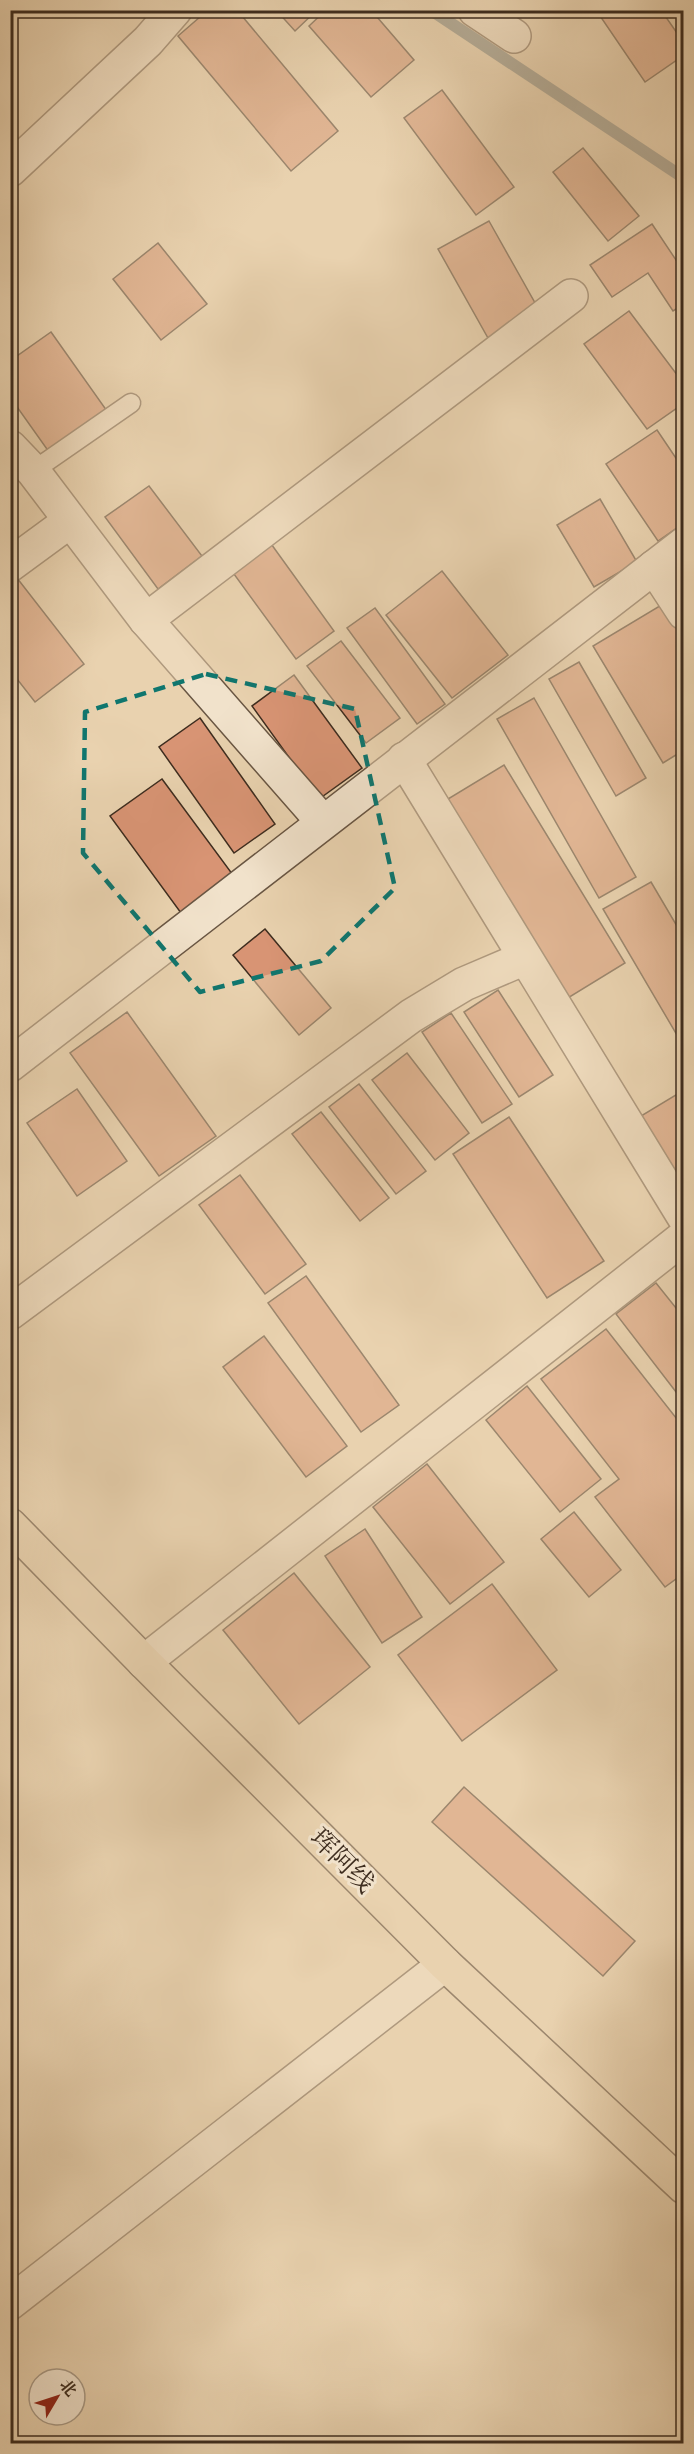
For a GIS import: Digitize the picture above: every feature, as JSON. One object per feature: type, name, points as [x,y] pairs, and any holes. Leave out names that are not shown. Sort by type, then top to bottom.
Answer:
[{"type":"highway","name":"珲阿线","points":[[10,1525],[445,1964],[684,2187]]},
{"type":"street","points":[[10,170],[148,41],[175,10]]},
{"type":"street","points":[[475,10],[514,36]]},
{"type":"street","points":[[146,620],[571,296]]},
{"type":"street","points":[[10,447],[33,471],[146,620],[323,822]]},
{"type":"street","points":[[10,564],[70,521]]},
{"type":"street","points":[[10,1065],[684,544]]},
{"type":"street","points":[[654,567],[684,613]]},
{"type":"street","points":[[404,759],[684,1216]]},
{"type":"street","points":[[10,1313],[411,1016],[464,984],[525,958]]},
{"type":"street","points":[[144,1662],[684,1237]]},
{"type":"street","points":[[10,2302],[445,1964]]},
{"type":"lane","points":[[33,471],[131,403]]},
{"type":"highlighted area","points":[[206,674],[355,709],[395,888],[321,961],[200,992],[83,853],[85,712]]},
{"type":"building","points":[[208,10],[237,10],[338,131],[291,171],[178,36]]},
{"type":"building","points":[[276,10],[317,10],[295,31]]},
{"type":"building","points":[[326,10],[371,10],[414,60],[371,97],[309,26]]},
{"type":"building","points":[[596,10],[661,10],[684,43],[684,55],[645,82]]},
{"type":"building","points":[[442,90],[514,187],[476,215],[404,118]]},
{"type":"building","points":[[583,148],[639,216],[608,241],[553,172]]},
{"type":"building","points":[[489,221],[539,310],[488,338],[438,249]]},
{"type":"building","points":[[652,224],[684,272],[684,304],[673,311],[648,273],[612,297],[590,265]]},
{"type":"building","points":[[158,243],[207,304],[161,340],[113,279]]},
{"type":"building","points":[[629,311],[684,384],[684,403],[647,429],[584,344]]},
{"type":"building","points":[[51,332],[107,411],[49,452],[10,397],[10,361]]},
{"type":"building","points":[[657,430],[684,470],[684,523],[658,541],[606,464]]},
{"type":"building","points":[[149,486],[202,556],[158,589],[105,517]]},
{"type":"building","points":[[600,499],[637,562],[594,587],[557,525]]},
{"type":"building","points":[[269,541],[334,631],[296,659],[231,570]]},
{"type":"building","points":[[442,571],[508,655],[452,698],[386,615]]},
{"type":"building","points":[[17,578],[84,664],[35,702],[10,670],[10,583]]},
{"type":"building","points":[[663,604],[684,638],[684,750],[663,763],[593,646]]},
{"type":"building","points":[[375,608],[445,704],[417,724],[347,628]]},
{"type":"building","points":[[341,641],[400,718],[366,743],[307,666]]},
{"type":"building","points":[[579,662],[646,778],[616,796],[549,679]]},
{"type":"building","points":[[294,675],[362,768],[319,799],[252,706]]},
{"type":"building","points":[[534,698],[636,877],[599,898],[497,719]]},
{"type":"building","points":[[200,718],[275,824],[234,853],[159,747]]},
{"type":"building","points":[[504,765],[625,963],[563,1001],[443,802]]},
{"type":"building","points":[[162,779],[233,875],[181,913],[110,816]]},
{"type":"building","points":[[651,882],[684,938],[684,1047],[603,909]]},
{"type":"building","points":[[265,929],[331,1008],[299,1035],[233,955]]},
{"type":"building","points":[[498,990],[553,1075],[519,1097],[464,1012]]},
{"type":"building","points":[[127,1012],[216,1136],[159,1176],[70,1053]]},
{"type":"building","points":[[451,1013],[512,1104],[482,1123],[422,1032]]},
{"type":"building","points":[[407,1053],[469,1133],[435,1160],[372,1080]]},
{"type":"building","points":[[359,1084],[426,1171],[396,1194],[329,1107]]},
{"type":"building","points":[[77,1089],[127,1161],[77,1196],[27,1123]]},
{"type":"building","points":[[684,1090],[684,1185],[641,1116]]},
{"type":"building","points":[[321,1112],[389,1198],[360,1221],[292,1134]]},
{"type":"building","points":[[509,1117],[604,1261],[547,1298],[453,1154]]},
{"type":"building","points":[[240,1175],[306,1264],[265,1294],[199,1205]]},
{"type":"building","points":[[306,1276],[399,1405],[361,1432],[268,1303]]},
{"type":"building","points":[[656,1283],[684,1318],[683,1401],[616,1314]]},
{"type":"building","points":[[606,1329],[684,1428],[684,1573],[665,1587],[595,1497],[619,1479],[541,1379]]},
{"type":"building","points":[[264,1336],[347,1446],[306,1477],[223,1367]]},
{"type":"building","points":[[527,1386],[601,1479],[560,1512],[486,1420]]},
{"type":"building","points":[[427,1464],[504,1562],[450,1604],[373,1507]]},
{"type":"building","points":[[574,1512],[621,1570],[589,1597],[541,1539]]},
{"type":"building","points":[[365,1529],[422,1617],[382,1643],[325,1556]]},
{"type":"building","points":[[294,1573],[370,1667],[299,1724],[223,1630]]},
{"type":"building","points":[[492,1584],[557,1670],[462,1741],[398,1655]]},
{"type":"building","points":[[464,1787],[635,1941],[603,1976],[432,1822]]},
{"type":"waterway","points":[[431,10],[684,178]]}]
